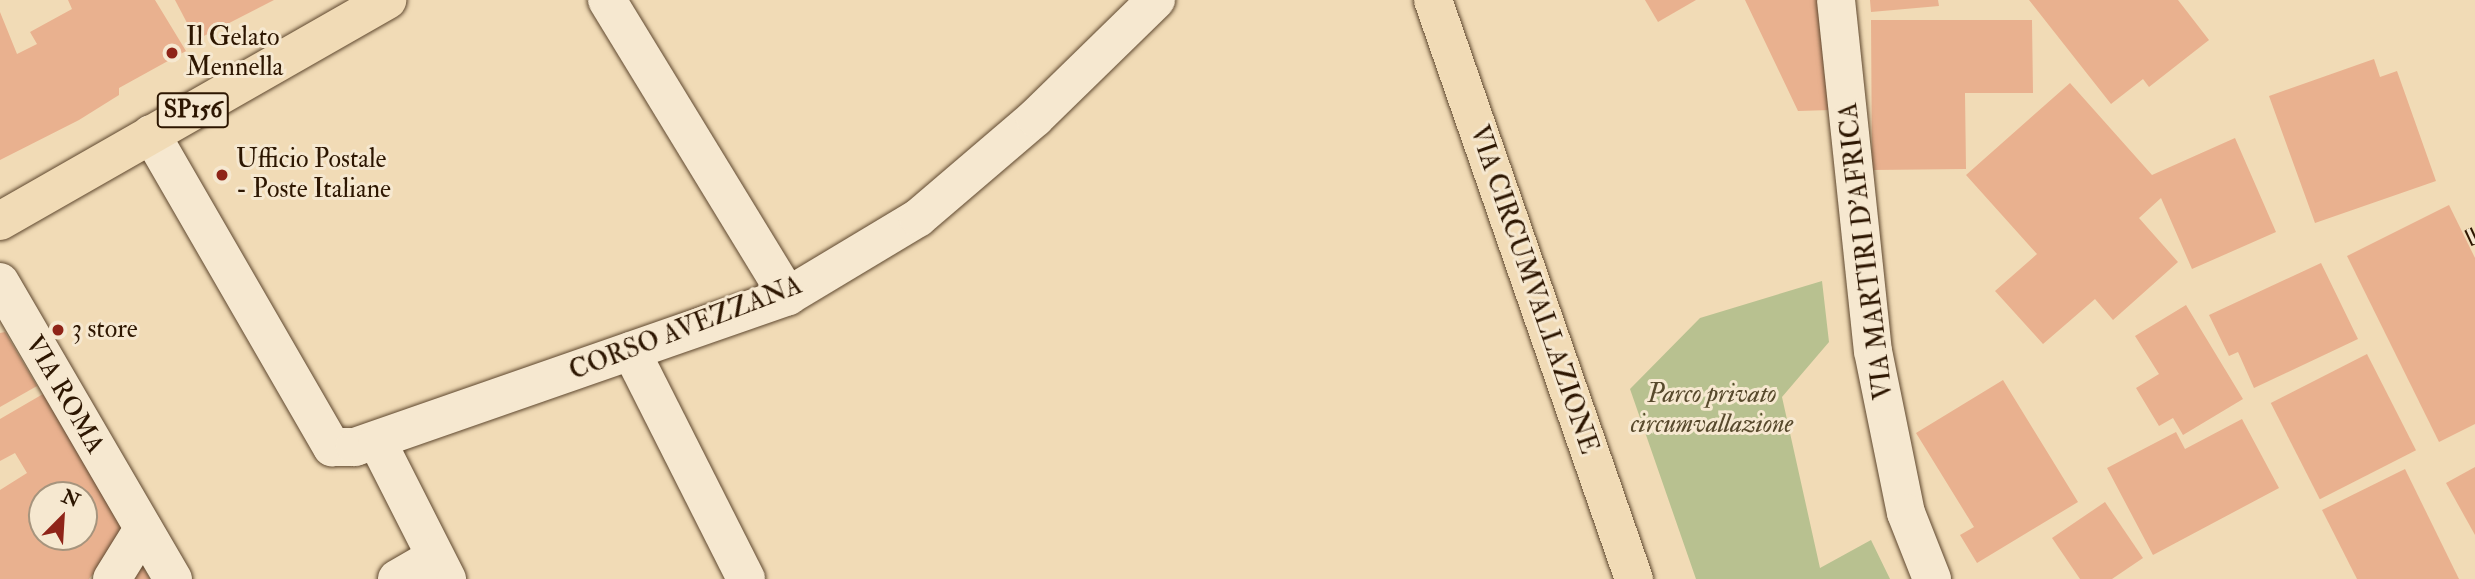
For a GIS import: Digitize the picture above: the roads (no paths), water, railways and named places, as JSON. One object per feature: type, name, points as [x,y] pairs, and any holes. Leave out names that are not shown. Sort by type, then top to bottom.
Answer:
[{"type":"main road","name":"SP156","points":[[0,221],[387,0]]},
{"type":"main road","name":"VIA CIRCUMVALLAZIONE","points":[[1433,0],[1634,579]]},
{"type":"street","points":[[607,0],[788,296]]},
{"type":"street","name":"CORSO AVEZZANA","points":[[150,134],[332,447],[377,441],[788,296],[918,218],[1035,118],[1156,0]]},
{"type":"street","name":"VIA MARTIRI D'AFRICA","points":[[1836,0],[1873,351],[1906,513],[1932,579]]},
{"type":"street","name":"VIA ROMA","points":[[0,282],[173,579]]},
{"type":"street","points":[[631,351],[746,579]]},
{"type":"street","points":[[377,441],[441,568],[397,579]]},
{"type":"street","points":[[112,579],[143,529]]},
{"type":"railway","points":[[2468,229],[2475,244]]},
{"type":"place","name":"Il Gelato Mennella","points":[[172,53]]},
{"type":"place","name":"Ufficio Postale - Poste Italiane","points":[[222,175]]},
{"type":"place","name":"3 store","points":[[58,330]]},
{"type":"park label","name":"Parco privato circumvallazione","points":[[1712,410]]}]
